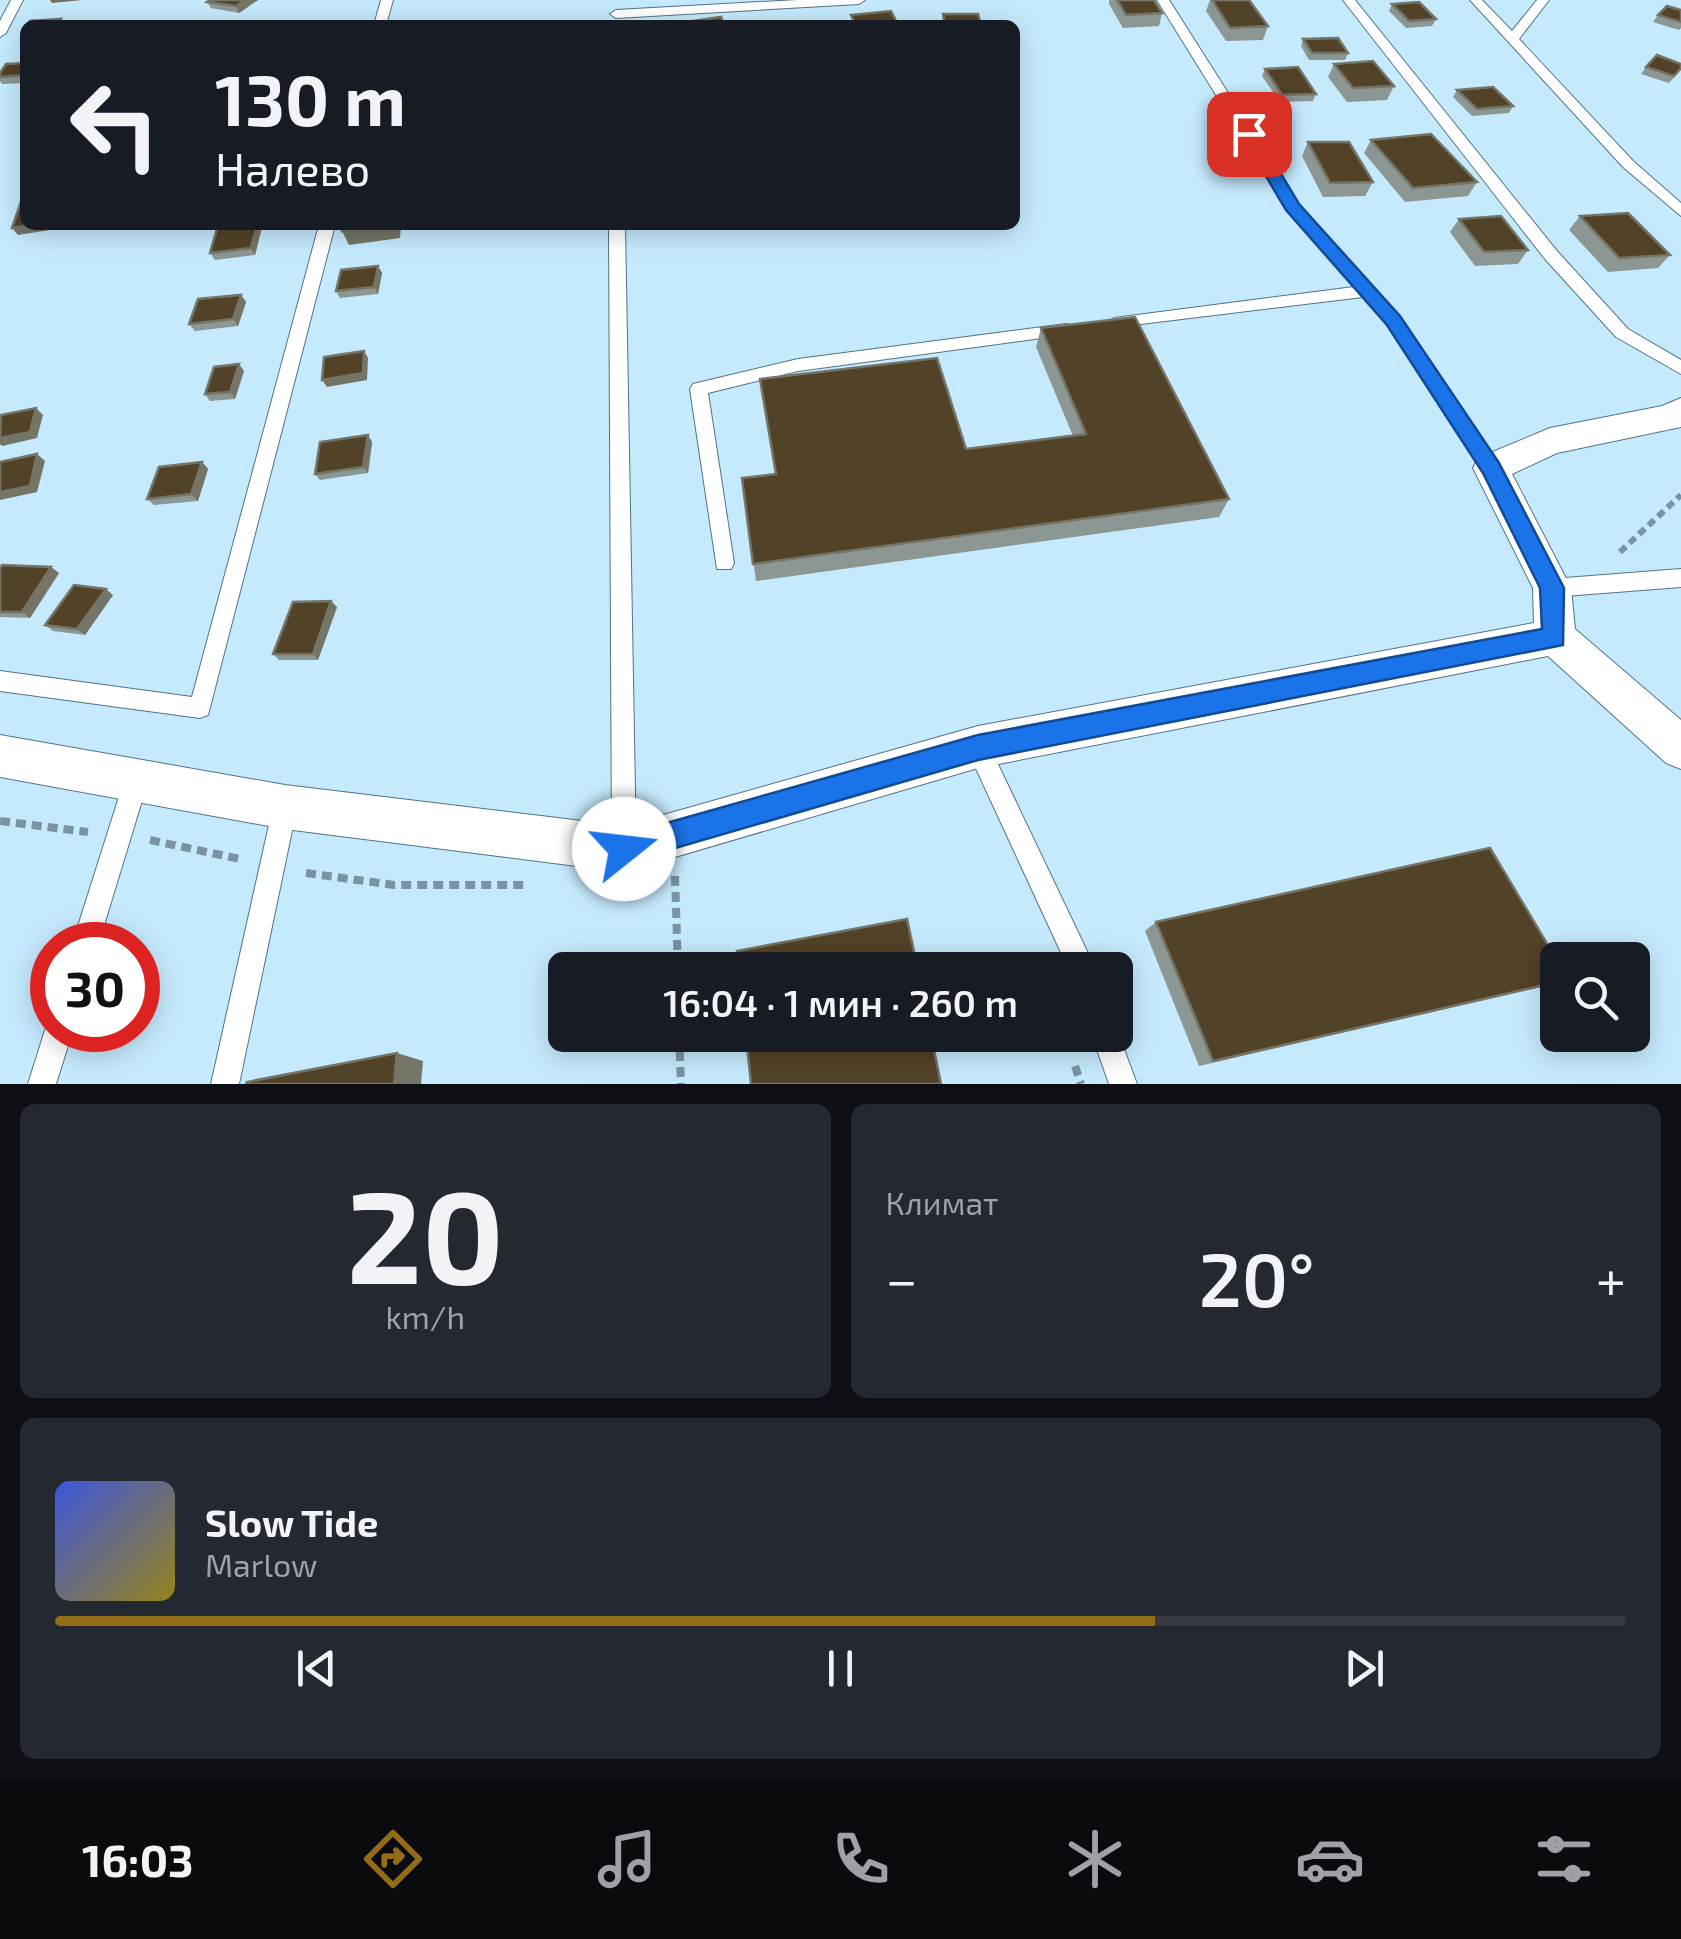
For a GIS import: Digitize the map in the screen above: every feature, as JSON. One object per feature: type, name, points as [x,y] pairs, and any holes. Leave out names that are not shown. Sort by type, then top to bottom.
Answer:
[{"type":"street","points":[[1555,637],[1570,586],[1491,468],[1550,441],[1671,417],[1681,410]]},
{"type":"street","points":[[0,756],[285,807],[624,849],[978,748],[1555,637]]},
{"type":"street","points":[[1555,637],[1681,748]]},
{"type":"lane","points":[[0,32],[17,0]]},
{"type":"lane","points":[[617,13],[859,0]]},
{"type":"lane","points":[[1163,0],[1292,206],[1393,321],[1491,468]]},
{"type":"lane","points":[[1349,0],[1551,255],[1622,333],[1681,368]]},
{"type":"lane","points":[[1476,0],[1628,164],[1681,212]]},
{"type":"lane","points":[[1512,39],[1543,0]]},
{"type":"lane","points":[[0,681],[200,708],[327,230]]},
{"type":"lane","points":[[617,230],[624,849]]},
{"type":"lane","points":[[724,562],[698,390],[798,365],[1365,292]]},
{"type":"lane","points":[[1570,586],[1681,578]]},
{"type":"lane","points":[[978,748],[1075,952]]},
{"type":"lane","points":[[92,922],[136,781]]},
{"type":"lane","points":[[225,1084],[285,807]]},
{"type":"lane","points":[[42,1084],[51,1052]]},
{"type":"lane","points":[[1112,1052],[1123,1084]]},
{"type":"path","points":[[1570,586],[1681,496]]},
{"type":"path","points":[[674,835],[677,952]]},
{"type":"path","points":[[680,1052],[681,1084]]},
{"type":"building","points":[[245,0],[236,6],[207,2]]},
{"type":"building","points":[[1117,0],[1154,0],[1162,13],[1126,15]]},
{"type":"building","points":[[1212,0],[1249,0],[1268,26],[1230,28]]},
{"type":"building","points":[[1419,2],[1436,19],[1409,21],[1392,4]]},
{"type":"building","points":[[1667,6],[1681,10],[1681,22],[1658,15]]},
{"type":"building","points":[[891,11],[896,20],[854,20],[851,15]]},
{"type":"building","points":[[943,14],[978,14],[980,20],[944,20]]},
{"type":"building","points":[[1338,38],[1348,53],[1312,53],[1303,39]]},
{"type":"building","points":[[1657,55],[1681,64],[1681,68],[1674,76],[1646,67]]},
{"type":"building","points":[[1373,61],[1394,86],[1353,88],[1334,64]]},
{"type":"building","points":[[20,63],[20,75],[0,77],[6,64]]},
{"type":"building","points":[[1298,67],[1316,94],[1282,95],[1265,69]]},
{"type":"building","points":[[1493,87],[1513,106],[1477,109],[1457,90]]},
{"type":"building","points":[[1431,134],[1477,182],[1413,188],[1371,140]]},
{"type":"building","points":[[1308,142],[1349,142],[1373,182],[1330,183]]},
{"type":"building","points":[[20,205],[20,227],[12,228]]},
{"type":"building","points":[[1628,213],[1670,255],[1619,258],[1580,216]]},
{"type":"building","points":[[1501,216],[1528,250],[1484,252],[1459,219]]},
{"type":"building","points":[[217,230],[256,230],[251,248],[210,253]]},
{"type":"building","points":[[378,266],[374,287],[336,291],[341,270]]},
{"type":"building","points":[[241,295],[233,319],[189,324],[198,299]]},
{"type":"building","points":[[1135,317],[1229,499],[753,564],[742,478],[776,474],[760,379],[937,358],[966,449],[1086,434],[1041,328]]},
{"type":"building","points":[[364,351],[363,373],[322,380],[324,357]]},
{"type":"building","points":[[239,364],[230,392],[205,394],[214,367]]},
{"type":"building","points":[[36,408],[30,432],[0,438],[1,415]]},
{"type":"building","points":[[368,435],[363,467],[315,474],[320,442]]},
{"type":"building","points":[[37,454],[30,486],[0,492],[0,462]]},
{"type":"building","points":[[202,462],[191,494],[147,499],[159,467]]},
{"type":"building","points":[[2,565],[51,567],[22,612],[0,612]]},
{"type":"building","points":[[74,585],[106,589],[77,629],[45,625]]},
{"type":"building","points":[[331,601],[313,654],[273,654],[293,602]]},
{"type":"building","points":[[1490,848],[1546,942],[1540,942],[1540,986],[1213,1061],[1156,922]]},
{"type":"building","points":[[907,919],[914,952],[737,952]]},
{"type":"building","points":[[748,1052],[934,1052],[941,1084],[751,1084]]},
{"type":"building","points":[[397,1053],[394,1084],[246,1084],[247,1082]]},
{"type":"route","points":[[624,849],[978,748],[1555,637],[1552,588],[1491,468],[1393,321],[1292,206],[1249,134]]}]
